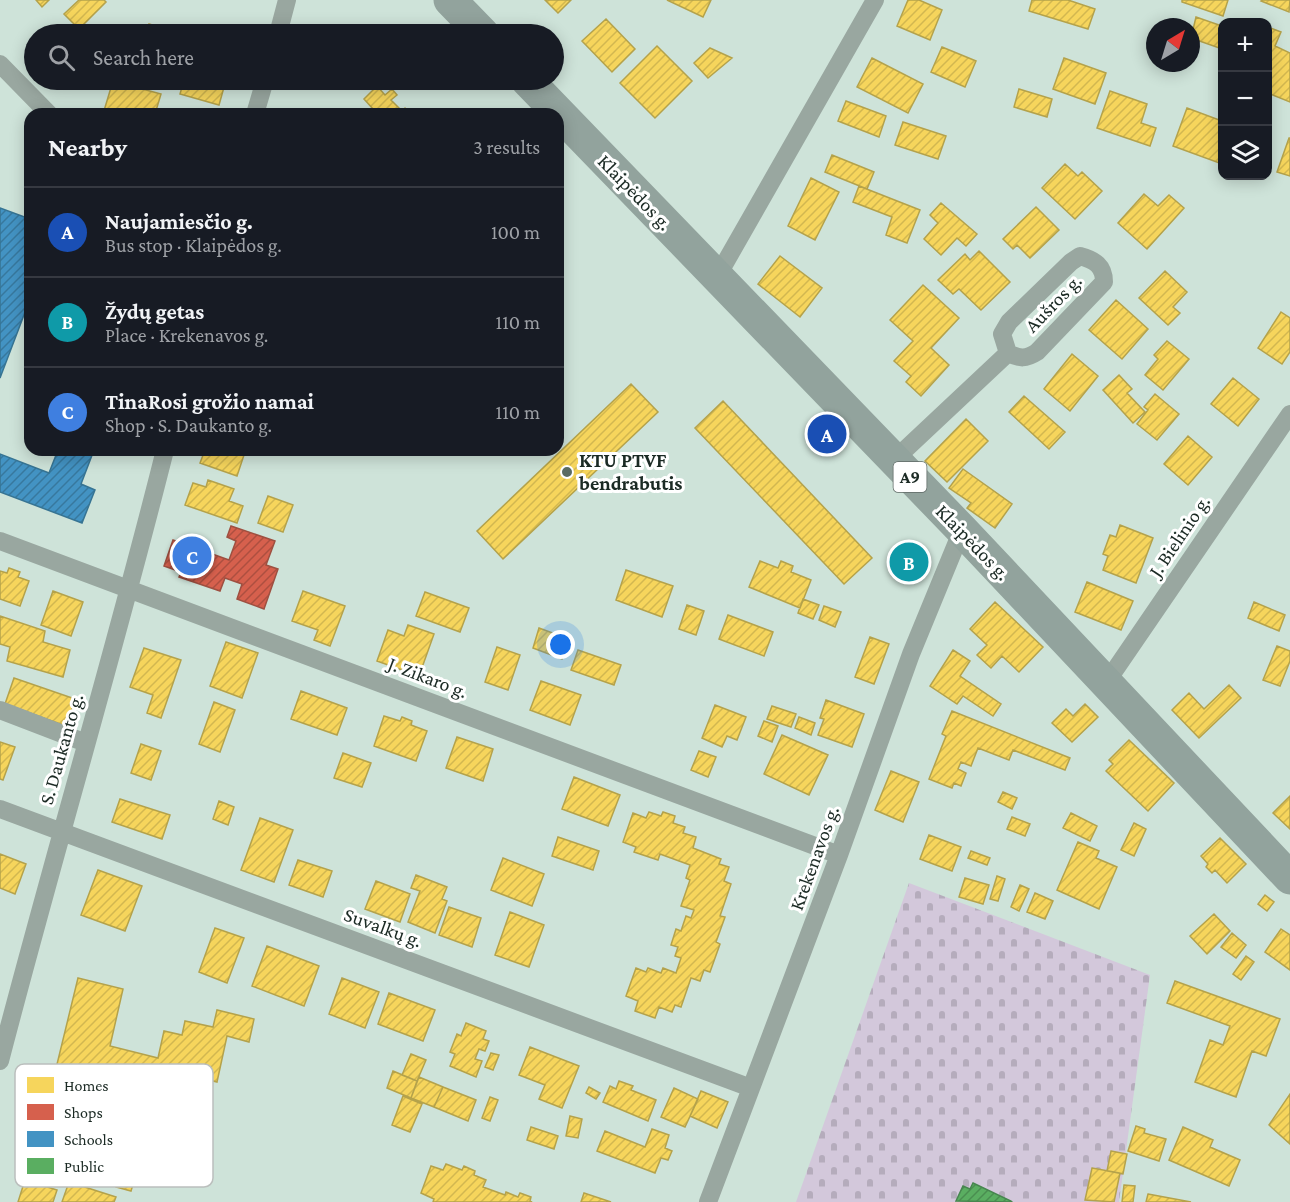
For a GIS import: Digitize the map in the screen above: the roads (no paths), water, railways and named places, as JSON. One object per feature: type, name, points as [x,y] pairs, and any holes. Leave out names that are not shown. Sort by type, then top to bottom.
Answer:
[{"type":"highway","points":[[450,0],[473,24]]},
{"type":"highway","name":"Klaipėdos g.","points":[[536,90],[553,108]]},
{"type":"highway","name":"Klaipėdos g.","points":[[564,119],[962,530],[1290,878]]},
{"type":"street","points":[[281,24],[287,0]]},
{"type":"street","points":[[717,278],[875,0]]},
{"type":"street","points":[[0,66],[24,90]]},
{"type":"street","points":[[24,90],[43,108]]},
{"type":"street","points":[[257,108],[262,90]]},
{"type":"street","name":"Aušros g.","points":[[1080,256],[1098,264],[1104,273],[1104,282],[1037,352],[1029,357],[1019,358],[1008,353],[1002,334],[1009,322],[1080,256]]},
{"type":"street","points":[[894,460],[1008,353]]},
{"type":"street","name":"J. Bielinio g.","points":[[1106,683],[1290,414]]},
{"type":"street","name":"S. Daukanto g.","points":[[0,1059],[61,832],[130,590],[164,456]]},
{"type":"street","name":"Krekenavos g.","points":[[708,1202],[839,855],[911,654],[962,530]]},
{"type":"street","name":"J. Zikaro g.","points":[[0,541],[839,855]]},
{"type":"street","points":[[0,710],[86,743]]},
{"type":"street","name":"Suvalkų g.","points":[[0,809],[751,1088]]},
{"type":"place","name":"Naujamiesčio g.","points":[[827,434]]},
{"type":"place","name":"KTU PTVF bendrabutis","points":[[567,472]]},
{"type":"place","name":"TinaRosi grožio namai","points":[[192,556]]},
{"type":"place","name":"Žydų getas","points":[[909,562]]}]
